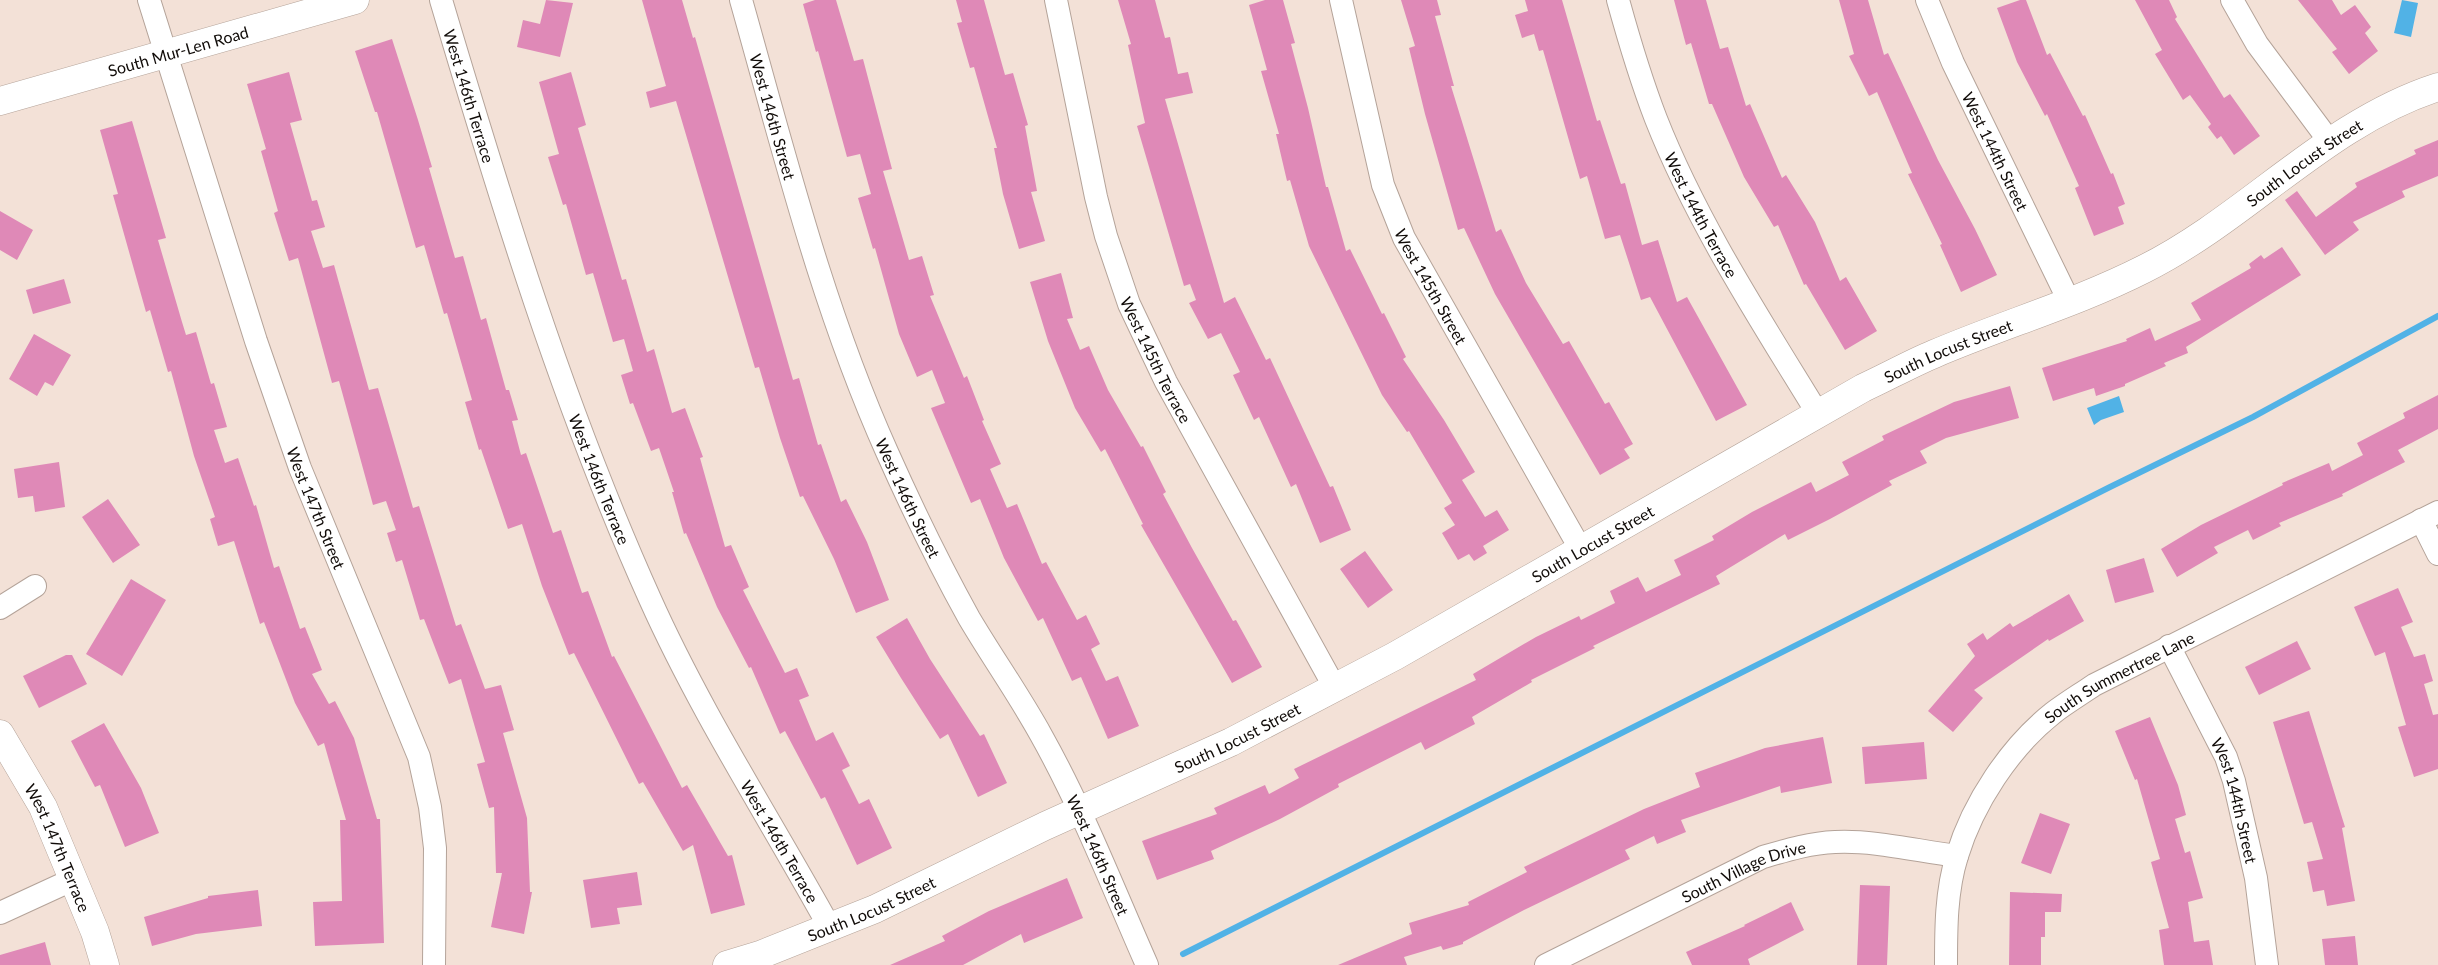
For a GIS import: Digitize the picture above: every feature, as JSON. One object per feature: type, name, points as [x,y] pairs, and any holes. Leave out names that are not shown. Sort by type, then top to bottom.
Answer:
[{"type":"street","name":"West 147th Street","points":[[149,0],[256,341],[300,468],[419,757],[430,807],[435,848],[434,965]]},
{"type":"street","name":"South Mur-Len Road","points":[[0,101],[355,0]]},
{"type":"street","name":"West 146th Terrace","points":[[441,0],[503,202],[549,340],[607,498],[650,600],[678,656],[720,736],[830,928]]},
{"type":"street","name":"West 146th Street","points":[[741,0],[814,255],[851,363],[886,451],[924,531],[964,608],[1040,733],[1079,811],[1147,965]]},
{"type":"street","name":"West 145th Terrace","points":[[1056,0],[1096,197],[1106,236],[1129,304],[1166,382],[1335,688]]},
{"type":"street","name":"West 145th Street","points":[[1341,0],[1383,185],[1404,238],[1427,283],[1581,550]]},
{"type":"street","name":"West 144th Terrace","points":[[1618,0],[1635,60],[1675,162],[1702,216],[1818,414]]},
{"type":"street","name":"West 144th Street","points":[[1927,0],[1953,63],[2069,301]]},
{"type":"street","points":[[2232,0],[2257,44],[2330,142]]},
{"type":"street","name":"South Locust Street","points":[[727,965],[760,955],[875,909],[953,869],[1231,742],[1335,688],[1581,550],[1863,388],[1933,354],[2144,270],[2192,242],[2330,142],[2379,113],[2438,87]]},
{"type":"street","points":[[2430,516],[2438,554]]},
{"type":"street","name":"South Summertree Lane","points":[[1946,965],[1948,909],[1957,856],[1972,819],[1991,784],[2021,744],[2053,714],[2094,685],[2430,516]]},
{"type":"street","points":[[0,608],[34,586]]},
{"type":"street","name":"West 144th Street","points":[[2169,646],[2226,757],[2234,781],[2256,878],[2267,965]]},
{"type":"street","name":"West 147th Terrace","points":[[0,734],[43,807],[95,932],[105,965]]},
{"type":"street","name":"South Village Drive","points":[[1546,965],[1763,857],[1798,847],[1834,842],[1855,842],[1957,856]]},
{"type":"street","points":[[0,913],[74,879]]},
{"type":"water","points":[[2402,0],[2418,3],[2411,37],[2394,33]]},
{"type":"water","points":[[2119,396],[2124,412],[2101,420],[2094,425],[2087,408]]},
{"type":"building","points":[[546,0],[573,3],[560,57],[517,47],[523,20],[540,24]]},
{"type":"building","points":[[642,0],[682,0],[693,38],[695,37],[793,380],[799,378],[818,445],[821,444],[841,502],[846,499],[867,542],[889,600],[856,613],[834,559],[803,496],[800,497],[759,367],[755,368],[676,101],[650,108],[646,92],[666,86]]},
{"type":"building","points":[[815,0],[836,0],[854,61],[863,59],[892,169],[883,171],[909,260],[922,256],[934,295],[930,296],[964,378],[967,376],[984,420],[982,421],[1001,464],[990,469],[1007,508],[1017,504],[1042,564],[1046,562],[1077,620],[1086,615],[1100,644],[1091,649],[1106,681],[1118,676],[1139,726],[1108,739],[1081,677],[1072,681],[1043,618],[1038,621],[1004,558],[980,499],[971,503],[931,408],[945,403],[932,370],[917,377],[899,334],[875,248],[873,249],[858,198],[871,194],[860,154],[847,157],[803,4]]},
{"type":"building","points":[[956,0],[984,0],[1005,75],[1013,73],[1028,125],[1025,126],[1037,191],[1031,192],[1045,241],[1019,249],[1003,194],[994,148],[997,148],[974,67],[970,68],[957,23],[962,22]]},
{"type":"building","points":[[1118,0],[1155,0],[1165,38],[1170,37],[1178,74],[1188,72],[1193,93],[1165,99],[1224,303],[1235,297],[1266,360],[1270,358],[1330,487],[1333,486],[1351,530],[1320,543],[1296,484],[1291,487],[1259,417],[1254,420],[1233,375],[1240,372],[1221,333],[1208,339],[1189,303],[1196,300],[1190,284],[1184,286],[1137,126],[1145,123],[1128,45],[1131,44]]},
{"type":"building","points":[[1265,0],[1283,0],[1295,43],[1291,44],[1326,187],[1328,187],[1346,251],[1350,249],[1382,314],[1384,313],[1406,357],[1403,359],[1444,420],[1475,472],[1462,480],[1485,517],[1497,510],[1509,530],[1483,546],[1487,553],[1474,561],[1469,554],[1458,560],[1442,533],[1455,525],[1444,508],[1452,503],[1409,431],[1407,432],[1382,395],[1309,246],[1290,180],[1287,181],[1276,134],[1279,134],[1261,71],[1267,70],[1249,5]]},
{"type":"building","points":[[1401,0],[1437,0],[1441,15],[1435,16],[1454,86],[1451,86],[1496,232],[1501,229],[1526,283],[1563,344],[1569,341],[1605,404],[1609,402],[1633,444],[1624,449],[1630,458],[1600,475],[1495,294],[1464,228],[1458,230],[1425,114],[1409,48],[1415,46]]},
{"type":"building","points":[[1525,0],[1562,0],[1597,121],[1600,120],[1621,184],[1625,183],[1642,245],[1658,240],[1677,302],[1687,297],[1747,405],[1716,421],[1650,297],[1641,300],[1620,235],[1605,239],[1587,176],[1580,179],[1543,50],[1539,51],[1534,34],[1522,38],[1515,15],[1528,11]]},
{"type":"building","points":[[1674,0],[1706,0],[1720,49],[1728,47],[1746,106],[1750,104],[1782,178],[1786,175],[1815,222],[1840,281],[1846,277],[1877,331],[1845,350],[1806,284],[1804,285],[1778,225],[1774,227],[1744,177],[1712,104],[1709,104],[1691,43],[1686,45]]},
{"type":"building","points":[[1839,0],[1868,0],[1884,55],[1888,53],[1938,160],[1997,275],[1961,292],[1940,245],[1942,244],[1908,174],[1912,173],[1877,92],[1869,96],[1849,56],[1854,54]]},
{"type":"building","points":[[2020,0],[2026,0],[2047,55],[2050,53],[2083,116],[2085,115],[2111,174],[2113,173],[2125,204],[2118,207],[2124,224],[2094,236],[2075,188],[2079,186],[2047,114],[2045,116],[2017,62],[1997,8]]},
{"type":"building","points":[[2135,0],[2169,0],[2177,17],[2175,19],[2224,98],[2230,94],[2260,136],[2234,155],[2221,136],[2217,139],[2208,127],[2211,124],[2190,95],[2183,100],[2155,54],[2162,50]]},
{"type":"building","points":[[2298,0],[2332,0],[2341,15],[2355,5],[2371,27],[2365,33],[2378,51],[2349,74],[2332,52],[2337,49]]},
{"type":"building","points":[[392,39],[432,167],[429,168],[455,258],[463,256],[481,320],[486,318],[506,390],[509,390],[518,420],[512,421],[521,455],[526,453],[553,533],[561,530],[582,593],[588,591],[612,657],[614,656],[682,788],[687,785],[728,856],[732,855],[745,905],[711,914],[693,845],[683,851],[643,782],[639,784],[574,653],[569,655],[542,586],[522,524],[508,529],[481,449],[479,450],[465,402],[472,400],[447,313],[444,314],[424,245],[416,248],[377,112],[375,112],[355,51]]},
{"type":"building","points":[[289,72],[302,120],[290,123],[312,201],[317,200],[325,227],[311,231],[323,268],[334,265],[369,390],[378,388],[413,508],[419,506],[456,626],[461,624],[485,689],[501,685],[514,730],[503,733],[527,818],[530,892],[532,892],[524,934],[491,927],[502,873],[496,873],[494,807],[489,808],[477,764],[485,762],[461,679],[449,684],[424,619],[420,620],[402,560],[396,562],[387,533],[396,530],[386,501],[373,505],[339,381],[332,383],[298,258],[289,261],[274,213],[278,211],[261,151],[266,149],[247,84]]},
{"type":"building","points":[[571,72],[586,125],[578,128],[622,280],[626,279],[647,352],[654,349],[672,413],[685,408],[703,457],[700,458],[725,547],[731,545],[749,587],[743,590],[785,673],[797,668],[809,696],[799,700],[816,741],[833,732],[850,766],[842,770],[859,804],[869,799],[892,848],[857,865],[825,797],[821,799],[785,731],[780,734],[751,667],[749,668],[717,607],[686,533],[684,534],[672,492],[674,492],[659,448],[651,451],[633,403],[630,404],[621,375],[633,371],[624,339],[613,342],[593,273],[586,275],[566,204],[563,205],[548,157],[559,154],[539,82]]},
{"type":"building","points":[[132,121],[166,238],[158,240],[186,335],[196,332],[211,384],[214,383],[227,427],[214,430],[225,463],[238,458],[254,506],[256,505],[274,568],[279,566],[300,629],[305,627],[322,670],[312,674],[329,704],[335,701],[354,738],[377,819],[380,819],[384,943],[315,946],[313,902],[342,901],[340,820],[346,820],[324,743],[318,746],[295,703],[264,622],[260,624],[234,541],[218,546],[210,519],[215,517],[194,456],[171,371],[168,372],[150,310],[146,312],[113,195],[118,194],[100,130]]},
{"type":"building","points":[[2438,140],[2438,176],[2402,191],[2405,197],[2353,222],[2359,230],[2325,255],[2285,200],[2297,191],[2316,217],[2357,187],[2355,183],[2416,154],[2414,150]]},
{"type":"building","points":[[0,211],[33,230],[17,260],[0,250]]},
{"type":"building","points":[[2282,247],[2301,275],[2186,347],[2188,353],[2164,363],[2166,366],[2125,384],[2125,386],[2096,396],[2094,388],[2053,401],[2042,368],[2127,341],[2126,339],[2150,328],[2155,341],[2201,320],[2191,303],[2251,268],[2249,264],[2261,255],[2264,259]]},
{"type":"building","points":[[1061,273],[1073,318],[1067,319],[1080,350],[1089,346],[1108,390],[1141,447],[1143,446],[1166,492],[1163,494],[1192,548],[1233,621],[1236,620],[1262,667],[1232,683],[1141,525],[1143,524],[1105,449],[1101,452],[1075,408],[1048,341],[1030,282]]},
{"type":"building","points":[[64,279],[71,303],[33,314],[26,290]]},
{"type":"building","points":[[34,334],[71,355],[53,386],[45,382],[37,396],[9,379]]},
{"type":"building","points":[[2010,386],[2019,418],[1946,438],[1920,451],[1927,463],[1889,481],[1892,485],[1788,540],[1785,534],[1716,576],[1720,584],[1593,646],[1595,648],[1531,680],[1532,682],[1472,717],[1475,724],[1425,750],[1421,742],[1338,784],[1339,787],[1280,819],[1211,851],[1214,859],[1157,880],[1142,841],[1217,814],[1214,808],[1265,785],[1269,794],[1299,778],[1294,769],[1476,680],[1473,674],[1536,637],[1579,616],[1581,620],[1615,603],[1610,591],[1638,577],[1646,592],[1681,575],[1674,560],[1714,540],[1712,536],[1752,512],[1811,482],[1816,492],[1849,475],[1842,462],[1884,440],[1882,436],[1954,402]]},
{"type":"building","points":[[2438,395],[2438,429],[2398,450],[2405,462],[2342,494],[2343,496],[2279,523],[2281,526],[2253,540],[2248,530],[2214,547],[2218,553],[2177,577],[2161,549],[2201,525],[2283,485],[2282,483],[2329,463],[2332,471],[2363,455],[2357,443],[2405,418],[2403,413]]},
{"type":"building","points":[[59,462],[65,507],[35,512],[33,496],[18,498],[14,469]]},
{"type":"building","points":[[108,499],[140,545],[113,563],[82,517]]},
{"type":"building","points":[[1365,551],[1393,590],[1368,608],[1340,569]]},
{"type":"building","points":[[2144,558],[2154,592],[2115,603],[2106,570]]},
{"type":"building","points":[[131,579],[166,600],[122,676],[86,654]]},
{"type":"building","points":[[2398,588],[2413,622],[2401,627],[2414,657],[2425,654],[2433,681],[2424,684],[2433,715],[2438,714],[2438,769],[2414,777],[2398,727],[2406,725],[2385,652],[2375,656],[2354,607]]},
{"type":"building","points":[[2069,594],[2084,621],[2049,641],[2048,639],[1974,690],[1983,698],[1953,732],[1928,711],[1975,656],[1967,644],[1983,633],[1987,640],[2010,623],[2013,627]]},
{"type":"building","points":[[907,618],[930,659],[980,736],[984,734],[1007,783],[978,797],[948,734],[940,739],[876,637]]},
{"type":"building","points":[[2297,641],[2311,669],[2259,695],[2245,667]]},
{"type":"building","points":[[66,655],[72,655],[87,684],[39,708],[23,676]]},
{"type":"building","points":[[2309,711],[2345,827],[2342,828],[2355,901],[2327,906],[2324,890],[2313,892],[2307,862],[2323,859],[2312,822],[2304,824],[2273,722]]},
{"type":"building","points":[[2150,717],[2178,785],[2186,815],[2175,819],[2185,853],[2190,851],[2203,898],[2188,902],[2194,942],[2209,940],[2213,965],[2164,965],[2159,930],[2169,928],[2151,862],[2160,859],[2137,779],[2135,780],[2115,731]]},
{"type":"building","points":[[104,723],[141,788],[159,833],[125,847],[100,785],[95,787],[71,741]]},
{"type":"building","points":[[1823,737],[1832,783],[1781,793],[1780,786],[1681,820],[1686,832],[1657,844],[1654,836],[1625,850],[1630,859],[1524,910],[1463,942],[1463,944],[1443,950],[1441,946],[1404,957],[1407,965],[1338,965],[1412,934],[1409,923],[1469,905],[1468,902],[1527,872],[1524,867],[1644,809],[1700,787],[1695,773],[1765,748]]},
{"type":"building","points":[[1924,742],[1927,779],[1865,784],[1862,747]]},
{"type":"building","points":[[2040,813],[2070,824],[2051,874],[2021,863]]},
{"type":"building","points":[[637,872],[642,905],[617,908],[620,924],[591,928],[583,880]]},
{"type":"building","points":[[1067,878],[1083,918],[1024,943],[1021,934],[963,965],[890,965],[945,941],[942,936],[989,911]]},
{"type":"building","points":[[1860,885],[1890,886],[1887,965],[1857,965]]},
{"type":"building","points":[[258,890],[262,926],[196,934],[152,946],[144,917],[208,898],[208,896]]},
{"type":"building","points":[[2010,892],[2062,894],[2061,912],[2045,912],[2045,937],[2041,937],[2041,965],[2009,965]]},
{"type":"building","points":[[1791,902],[1804,930],[1748,959],[1750,965],[1692,965],[1686,952],[1745,926]]},
{"type":"building","points":[[2355,936],[2358,965],[2325,965],[2322,939]]},
{"type":"building","points":[[45,942],[51,965],[0,965],[0,955]]},
{"type":"waterway","points":[[1183,954],[2110,487],[2253,417],[2438,316]]}]
